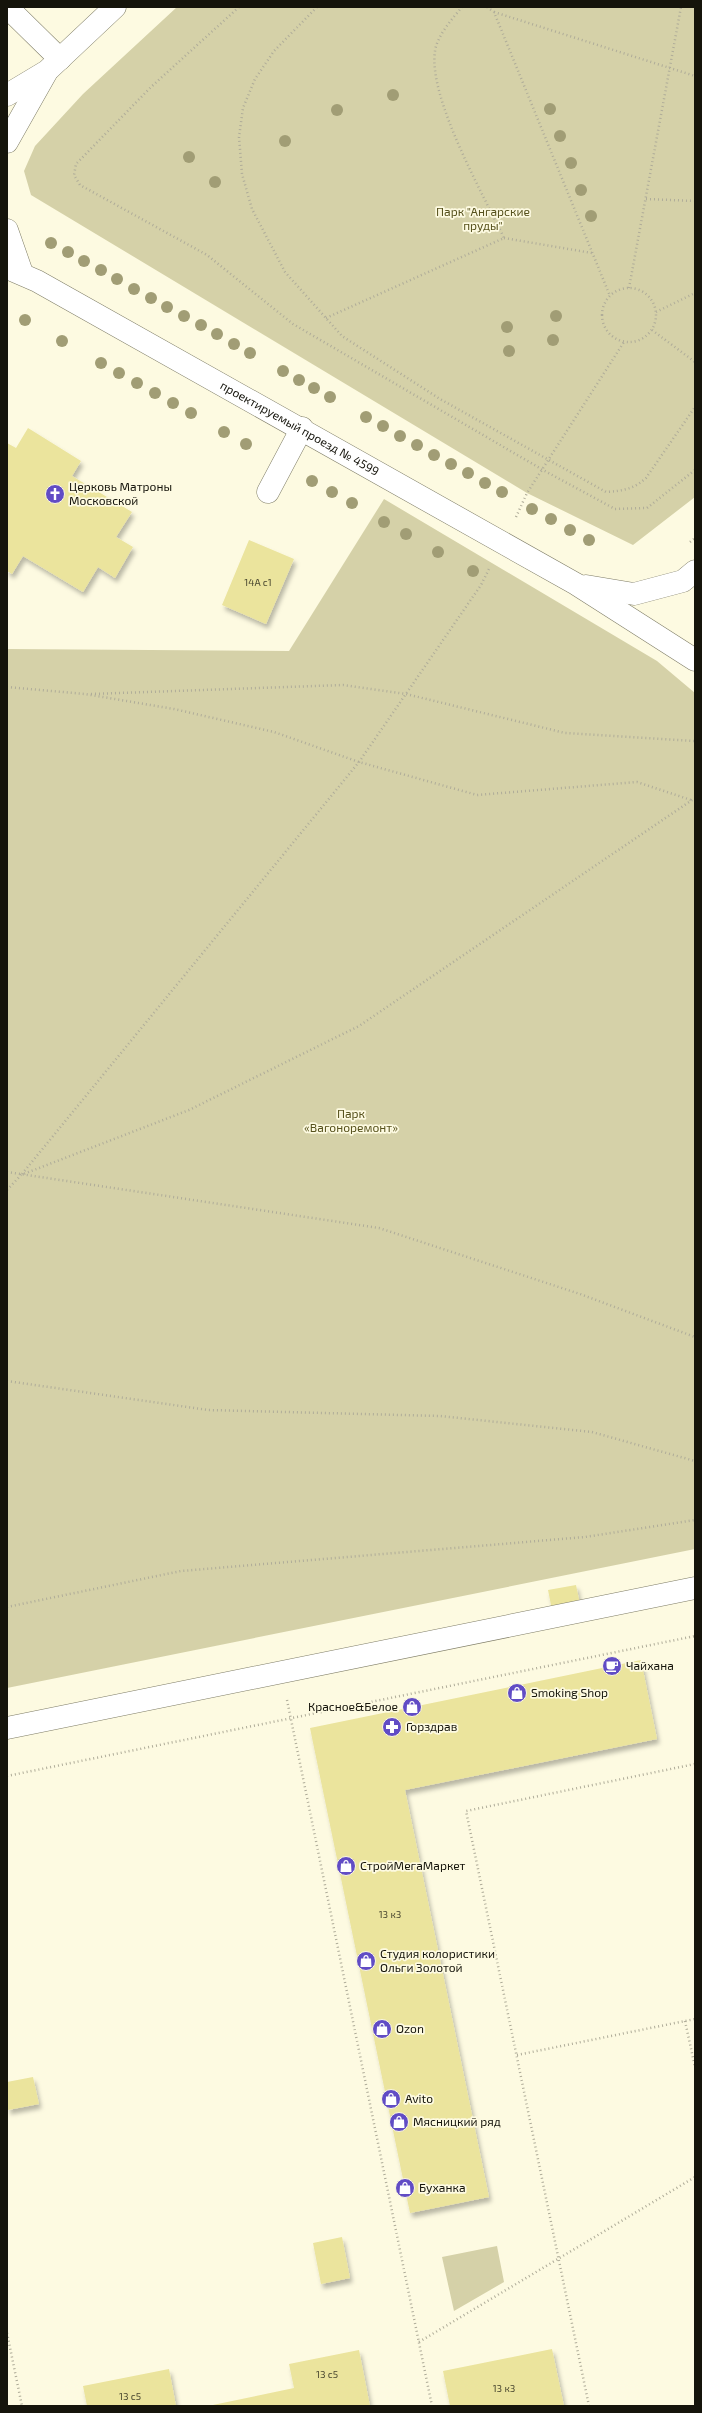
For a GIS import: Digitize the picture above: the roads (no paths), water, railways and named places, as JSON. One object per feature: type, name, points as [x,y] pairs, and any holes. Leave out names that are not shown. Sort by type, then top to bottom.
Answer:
[{"type":"street","points":[[7,7],[54,65]]},
{"type":"street","points":[[7,95],[54,65],[115,7]]},
{"type":"street","points":[[7,142],[54,65]]},
{"type":"street","name":"проектируемый проезд № 4599","points":[[7,230],[12,266],[302,428],[576,584],[695,660]]},
{"type":"street","points":[[268,492],[302,428]]},
{"type":"street","name":"проектируемый проезд № 4599","points":[[576,584],[634,594],[683,581],[695,571]]},
{"type":"street","points":[[7,1728],[695,1588]]},
{"type":"place","name":"Церковь Матроны Московской","points":[[55,494]]},
{"type":"place","name":"Чайхана","points":[[612,1666]]},
{"type":"place","name":"Smoking Shop","points":[[517,1693]]},
{"type":"place","name":"Красное&Белое","points":[[412,1707]]},
{"type":"place","name":"Горздрав","points":[[392,1727]]},
{"type":"place","name":"СтройМегаМаркет","points":[[346,1866]]},
{"type":"place","name":"Студия колористики Ольги Золотой","points":[[366,1961]]},
{"type":"place","name":"Ozon","points":[[382,2029]]},
{"type":"place","name":"Avito","points":[[391,2099]]},
{"type":"place","name":"Мясницкий ряд","points":[[399,2122]]},
{"type":"place","name":"Буханка","points":[[405,2188]]},
{"type":"park label","name":"Парк \"Ангарские пруды\"","points":[[483,219]]},
{"type":"park label","name":"Парк «Вагоноремонт»","points":[[351,1121]]}]
